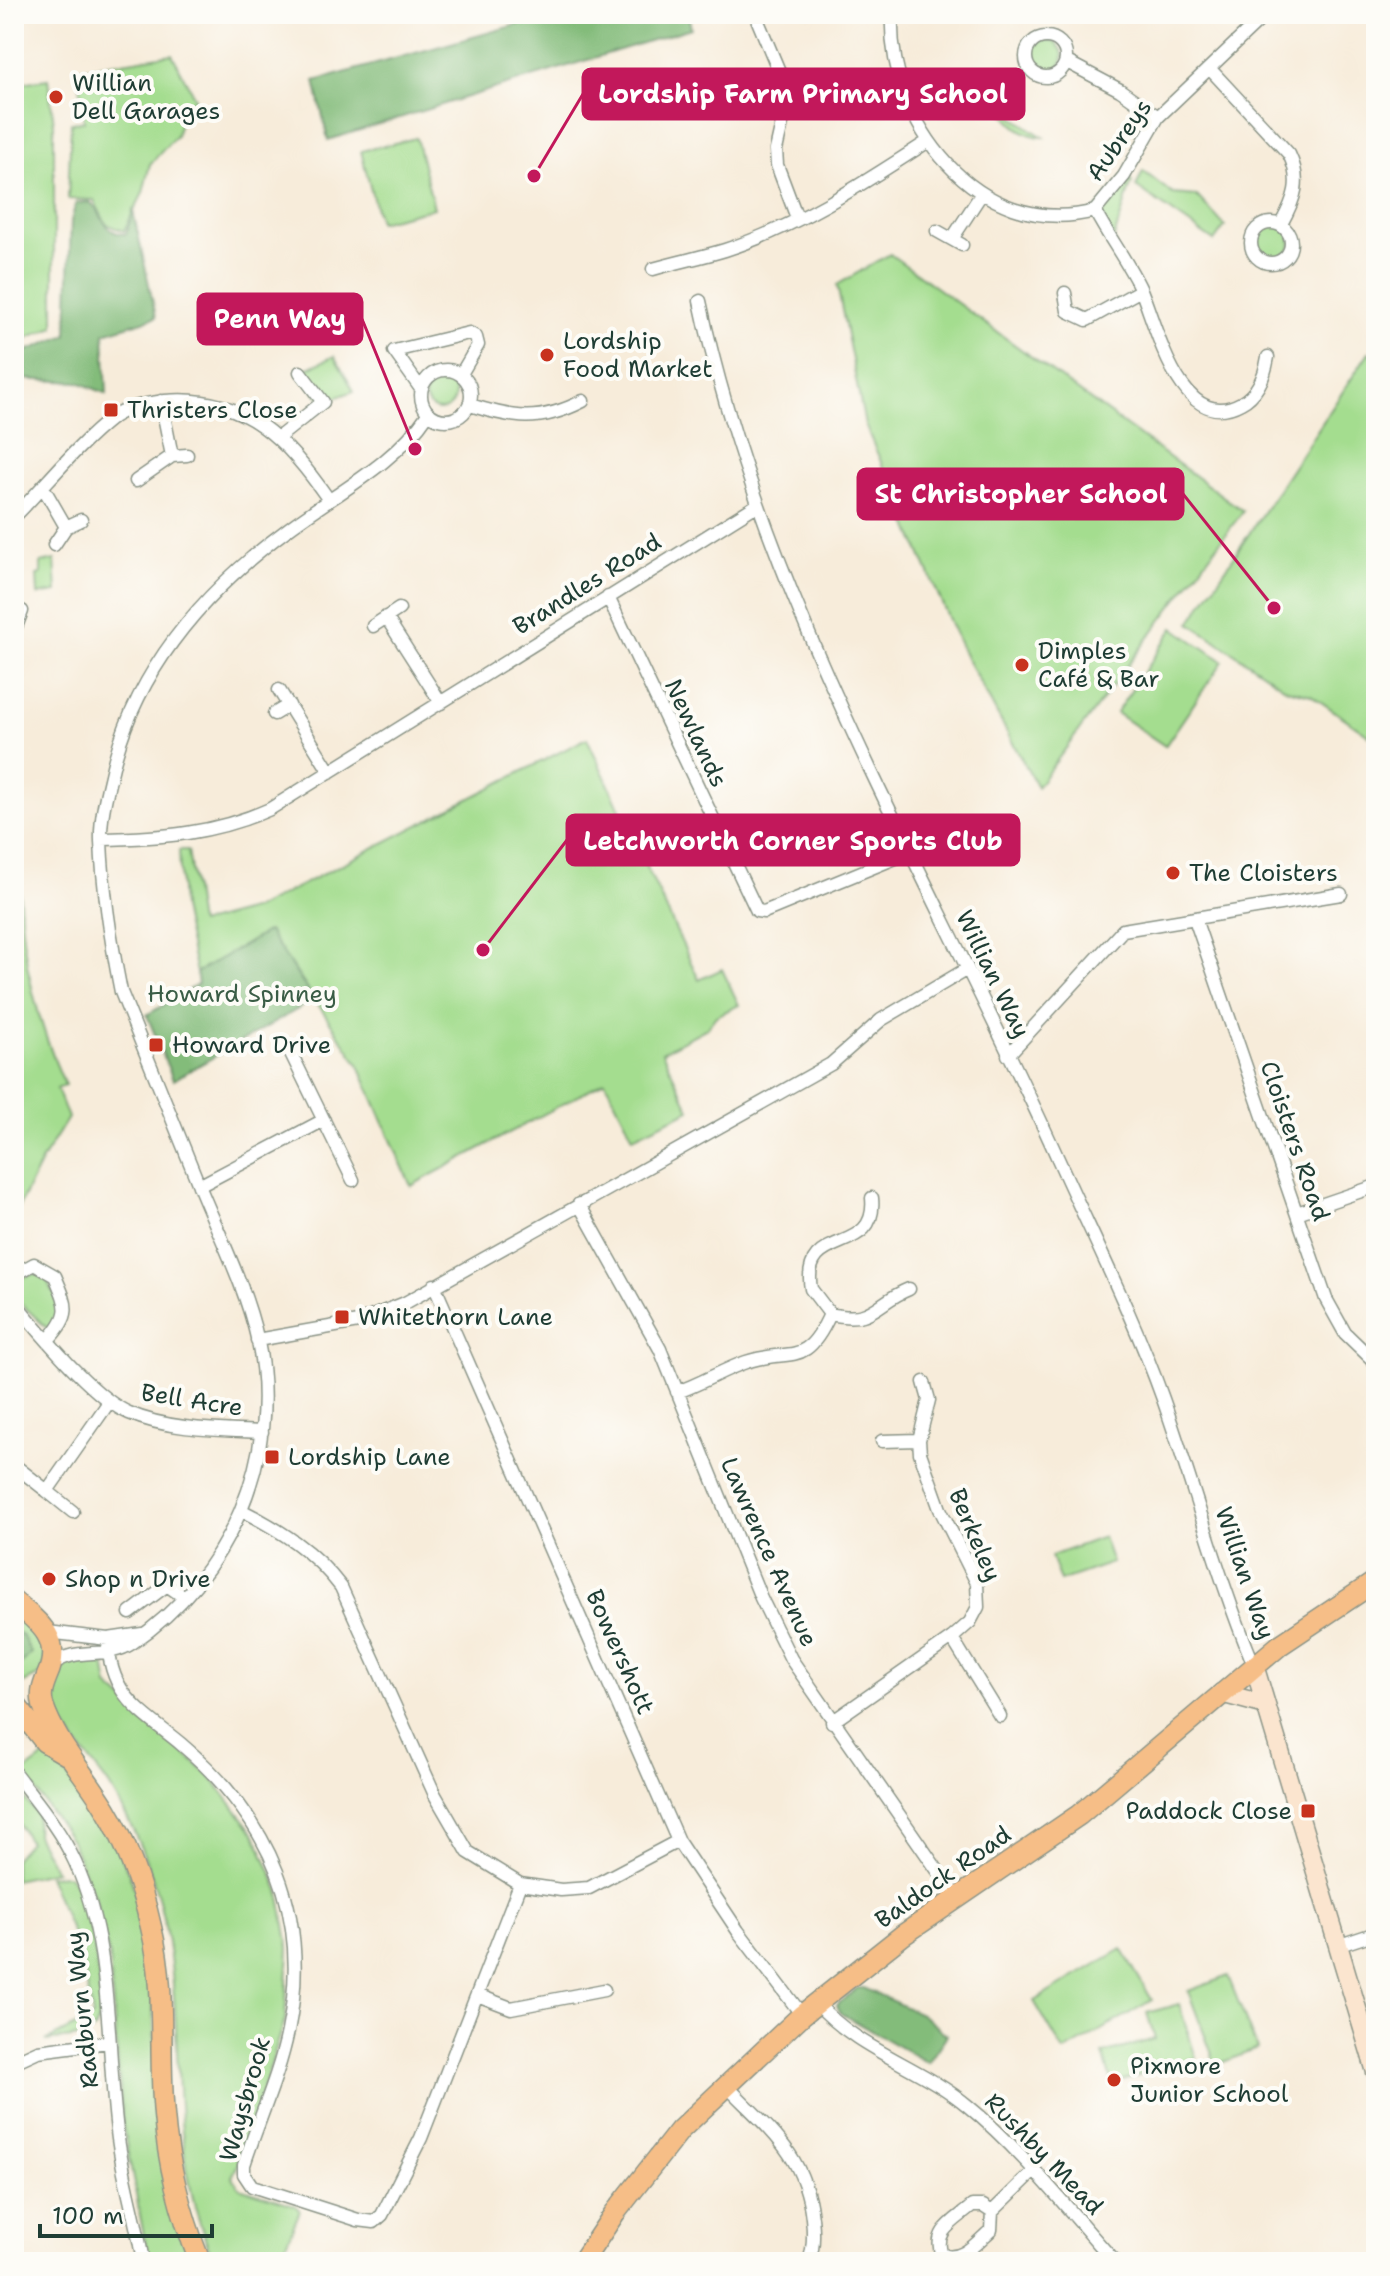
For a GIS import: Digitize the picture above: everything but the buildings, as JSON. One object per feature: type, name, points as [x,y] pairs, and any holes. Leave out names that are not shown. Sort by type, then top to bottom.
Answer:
[{"type":"main road","name":"Baldock Road","points":[[587,2260],[680,2130],[725,2084],[809,2009],[956,1897],[1079,1815],[1254,1665],[1376,1581]]},
{"type":"main road","points":[[14,1602],[47,1632],[54,1645],[42,1703],[67,1755],[107,1810],[143,1893],[163,1999],[164,2115],[172,2175],[200,2262]]},
{"type":"main road","points":[[14,1695],[49,1673]]},
{"type":"main road","points":[[14,1703],[45,1742],[67,1755]]},
{"type":"street","name":"Aubreys","points":[[892,14],[896,68],[905,97],[927,142],[954,171],[982,193],[1025,211],[1052,217],[1095,211],[1124,176],[1158,117],[1266,14]]},
{"type":"street","points":[[744,26],[756,16],[781,76],[784,115],[777,165],[797,218]]},
{"type":"street","points":[[1067,62],[1120,90],[1158,117]]},
{"type":"street","points":[[1210,69],[1289,154],[1297,169],[1294,202],[1281,224]]},
{"type":"street","points":[[653,269],[728,249],[797,218],[857,187],[927,142]]},
{"type":"street","points":[[937,231],[957,242],[982,193]]},
{"type":"street","points":[[1095,211],[1141,290],[1169,368],[1178,382],[1213,407],[1227,407],[1242,402],[1265,375],[1268,357]]},
{"type":"street","points":[[1065,293],[1062,312],[1081,319],[1095,318],[1112,303],[1141,290]]},
{"type":"street","name":"Willian Way","points":[[700,301],[719,386],[757,505],[840,704],[1058,1157],[1161,1395],[1254,1665]]},
{"type":"street","points":[[428,414],[421,389],[394,351],[469,333],[476,337],[478,345],[461,374]]},
{"type":"street","points":[[421,389],[433,373],[441,370],[461,374],[471,388],[470,405],[458,417],[450,420],[428,414]]},
{"type":"street","points":[[279,437],[323,402],[300,372]]},
{"type":"street","points":[[1265,375],[1281,376]]},
{"type":"street","points":[[161,401],[172,456]]},
{"type":"street","points":[[14,517],[77,449],[116,416],[161,401],[217,404],[240,412],[279,437],[329,500]]},
{"type":"street","points":[[470,405],[497,414],[545,417],[583,401]]},
{"type":"street","points":[[49,1673],[66,1655],[132,1644],[184,1597],[219,1553],[241,1510],[250,1488],[262,1432],[263,1375],[249,1309],[121,992],[111,943],[101,839],[119,742],[128,717],[156,664],[187,621],[232,572],[408,442],[428,414]]},
{"type":"street","points":[[136,481],[172,456],[187,455]]},
{"type":"street","points":[[43,487],[66,527]]},
{"type":"street","name":"Brandles Road","points":[[101,839],[174,837],[230,825],[270,809],[757,505]]},
{"type":"street","points":[[54,545],[66,527],[81,520]]},
{"type":"street","name":"Newlands","points":[[608,597],[757,911],[764,912],[910,852]]},
{"type":"street","points":[[373,626],[399,609]]},
{"type":"street","points":[[14,632],[22,611]]},
{"type":"street","points":[[386,617],[441,703]]},
{"type":"street","points":[[279,690],[330,772]]},
{"type":"street","points":[[274,714],[289,705]]},
{"type":"street","points":[[1008,1055],[1123,930],[1341,894]]},
{"type":"street","name":"Cloisters Road","points":[[1195,919],[1335,1317],[1376,1363]]},
{"type":"street","points":[[257,1340],[358,1322],[384,1313],[831,1064],[881,1020],[967,969]]},
{"type":"street","points":[[287,1045],[353,1180]]},
{"type":"street","points":[[199,1186],[324,1120]]},
{"type":"street","points":[[1297,1213],[1376,1186]]},
{"type":"street","points":[[872,1198],[873,1216],[868,1227],[858,1236],[828,1245],[812,1265],[811,1289],[830,1314],[848,1318],[866,1316],[895,1294],[909,1289]]},
{"type":"street","name":"Lawrence Avenue","points":[[579,1204],[650,1327],[761,1598],[791,1659],[956,1897]]},
{"type":"street","points":[[14,1275],[34,1264],[55,1276],[67,1311],[64,1322],[49,1339]]},
{"type":"street","points":[[890,1281],[895,1294]]},
{"type":"street","name":"Bowershott","points":[[434,1285],[678,1841],[738,1931],[809,2009]]},
{"type":"street","name":"Bell Acre","points":[[14,1302],[109,1402],[150,1420],[262,1432]]},
{"type":"street","points":[[677,1392],[748,1361],[804,1351],[817,1339],[830,1314]]},
{"type":"street","name":"Berkeley","points":[[832,1722],[952,1638],[975,1616],[979,1590],[931,1488],[919,1440],[936,1398],[924,1382]]},
{"type":"street","points":[[47,1491],[109,1402]]},
{"type":"street","points":[[882,1441],[919,1440]]},
{"type":"street","points":[[14,1465],[73,1512]]},
{"type":"street","points":[[241,1510],[293,1539],[325,1566],[341,1587],[435,1795],[468,1852],[520,1884],[561,1890],[589,1888],[678,1841]]},
{"type":"street","points":[[130,1613],[167,1585],[184,1597]]},
{"type":"street","points":[[47,1632],[108,1646]]},
{"type":"street","points":[[952,1638],[1000,1716]]},
{"type":"street","name":"Waysbrook","points":[[108,1646],[118,1689],[204,1764],[252,1820],[272,1857],[286,1897],[295,1964],[292,2009],[287,2035],[244,2165],[248,2183],[358,2220],[378,2219],[421,2138],[520,1884]]},
{"type":"street","points":[[1254,1665],[1376,2072]]},
{"type":"street","points":[[1221,1693],[1266,1705]]},
{"type":"street","name":"Radburn Way","points":[[14,1772],[56,1828],[84,1883],[103,1960],[117,2135],[143,2262]]},
{"type":"street","points":[[1337,1946],[1376,1933]]},
{"type":"street","points":[[477,1995],[511,2008],[604,1990]]},
{"type":"street","name":"Rushby Mead","points":[[809,2009],[968,2105],[1034,2171],[1115,2262]]},
{"type":"street","points":[[14,2062],[38,2051],[108,2042]]},
{"type":"street","points":[[725,2084],[769,2127],[796,2161],[810,2205],[816,2262]]},
{"type":"street","points":[[992,2212],[983,2206],[972,2206],[940,2234],[937,2243],[942,2255],[952,2258],[960,2256],[991,2230],[992,2212],[1034,2171]]},
{"type":"street","points":[[809,2262],[814,2247]]},
{"type":"green space","points":[[555,14],[688,14],[691,28],[328,140],[315,81]]},
{"type":"green space","points":[[1046,40],[1058,45],[1063,57],[1058,69],[1046,74],[1034,69],[1029,57],[1034,45]]},
{"type":"green space","points":[[172,54],[196,100],[186,102],[176,136],[150,164],[143,193],[124,231],[106,224],[94,200],[68,199],[71,123],[84,121],[78,69]]},
{"type":"green space","points":[[48,79],[54,123],[54,327],[14,343],[14,84]]},
{"type":"green space","points":[[1000,108],[1043,137],[1018,128]]},
{"type":"green space","points":[[416,138],[434,208],[379,222],[361,151]]},
{"type":"green space","points":[[1143,171],[1173,194],[1197,196],[1225,226],[1214,241],[1136,187]]},
{"type":"green space","points":[[1124,176],[1132,181],[1113,241],[1095,211]]},
{"type":"green space","points":[[90,202],[108,227],[118,233],[126,234],[133,211],[156,317],[104,333],[107,394],[78,382],[19,379],[14,356],[67,335],[71,221],[76,203]]},
{"type":"green space","points":[[1271,223],[1285,229],[1291,243],[1285,257],[1271,263],[1257,257],[1251,243],[1257,229]]},
{"type":"green space","points":[[890,254],[1243,511],[1037,787],[963,652],[865,425],[837,285]]},
{"type":"green space","points":[[1369,352],[1376,357],[1376,740],[1311,695],[1287,689],[1190,623]]},
{"type":"green space","points":[[334,356],[354,391],[323,402],[300,372]]},
{"type":"green space","points":[[440,380],[451,384],[455,395],[451,406],[440,410],[429,406],[425,395],[429,384]]},
{"type":"green space","points":[[55,560],[57,592],[38,595],[37,575],[41,574],[41,563]]},
{"type":"green space","points":[[1174,628],[1223,661],[1165,746],[1116,713]]},
{"type":"green space","points":[[587,738],[699,980],[722,969],[739,1005],[716,1016],[707,1028],[662,1052],[690,1110],[633,1137],[605,1081],[411,1186],[358,1063],[268,931],[196,973],[182,908],[179,850],[188,850],[199,924],[255,909]]},
{"type":"green space","points":[[14,787],[22,794],[19,871],[24,942],[38,1012],[65,1085],[57,1089],[68,1118],[42,1160],[15,1214]]},
{"type":"green space","name":"Howard Spinney","points":[[268,931],[314,1000],[173,1080],[147,1015],[198,984],[196,973]]},
{"type":"green space","points":[[44,1274],[62,1308],[49,1330],[16,1299],[23,1277]]},
{"type":"green space","points":[[1103,1537],[1112,1563],[1060,1581],[1051,1556]]},
{"type":"green space","points":[[14,1607],[48,1644],[42,1674],[18,1686],[14,1685],[22,1635],[14,1631]]},
{"type":"green space","points":[[14,1631],[22,1635],[31,1653],[16,1670]]},
{"type":"green space","points":[[95,1658],[104,1663],[108,1686],[212,1778],[255,1834],[279,1890],[289,1948],[285,2020],[243,2153],[232,2177],[240,2188],[295,2205],[300,2211],[278,2262],[215,2262],[197,2215],[181,2120],[172,1976],[165,1928],[153,1880],[117,1798],[59,1717],[55,1705],[53,1690],[67,1661]]},
{"type":"green space","points":[[48,1754],[99,1818],[120,1854],[135,1892],[149,1962],[164,2175],[190,2262],[149,2262],[123,2127],[109,1957],[96,1902],[71,1840],[23,1773]]},
{"type":"green space","points":[[14,1786],[37,1814],[36,1835],[56,1871],[14,1880],[14,1859],[29,1842],[14,1816]]},
{"type":"green space","points":[[68,1875],[83,1903],[95,1952],[99,1978],[99,2019],[94,2030],[84,2035],[46,2041],[93,2017],[81,1953],[48,1876]]},
{"type":"green space","points":[[1122,1949],[1152,2000],[1064,2052],[1034,2001]]},
{"type":"green space","points":[[1228,1976],[1257,2049],[1216,2065],[1188,1991]]},
{"type":"green space","points":[[857,1988],[864,1988],[921,2014],[947,2035],[928,2063],[840,2013],[837,2005]]},
{"type":"green space","points":[[1179,2004],[1196,2058],[1112,2083],[1103,2054],[1155,2039],[1147,2013]]},
{"type":"place","name":"Willian Dell Garages","points":[[56,97]]},
{"type":"place","name":"Lordship Farm Primary School","points":[[534,176]]},
{"type":"place","name":"Lordship Food Market","points":[[547,355]]},
{"type":"place","name":"Thristers Close","points":[[111,410]]},
{"type":"place","name":"Penn Way","points":[[415,449]]},
{"type":"place","name":"St Christopher School","points":[[1274,608]]},
{"type":"place","name":"Dimples Café & Bar","points":[[1022,665]]},
{"type":"place","name":"The Cloisters","points":[[1173,873]]},
{"type":"place","name":"Letchworth Corner Sports Club","points":[[483,950]]},
{"type":"place","name":"Howard Drive","points":[[156,1045]]},
{"type":"place","name":"Whitethorn Lane","points":[[342,1317]]},
{"type":"place","name":"Lordship Lane","points":[[272,1457]]},
{"type":"place","name":"Shop n Drive","points":[[49,1579]]},
{"type":"place","name":"Paddock Close","points":[[1308,1811]]},
{"type":"place","name":"Pixmore Junior School","points":[[1114,2080]]}]
